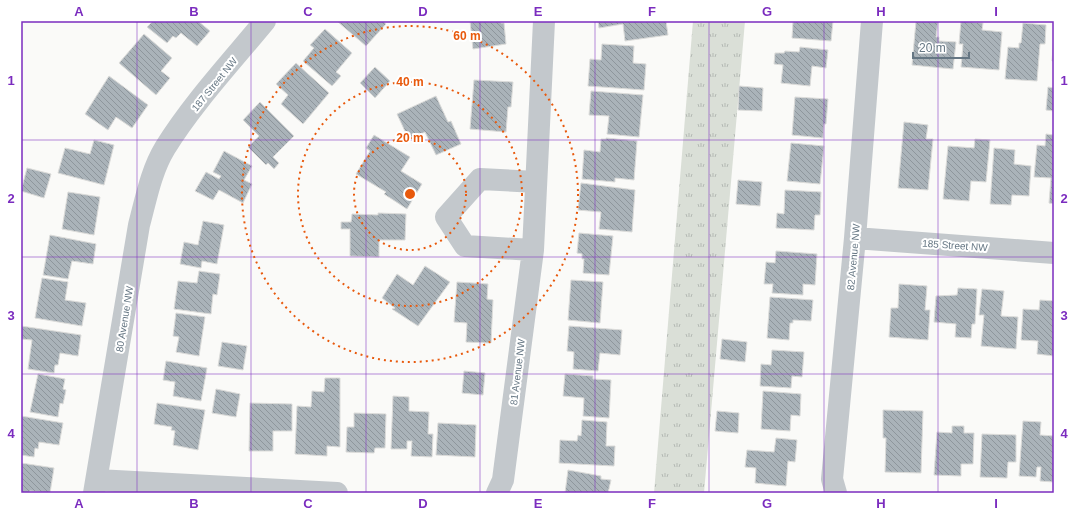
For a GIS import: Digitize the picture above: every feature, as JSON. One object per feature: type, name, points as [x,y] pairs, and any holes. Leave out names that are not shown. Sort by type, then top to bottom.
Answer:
[{"type":"street","name":"187 Street NW","points":[[164,149],[186,119],[265,21]]},
{"type":"street","name":"81 Avenue NW","points":[[497,493],[503,480],[533,250],[544,21]]},
{"type":"street","name":"82 Avenue NW","points":[[836,493],[832,479],[855,238],[872,21]]},
{"type":"street","name":"80 Avenue NW","points":[[96,486],[139,225],[149,186],[164,149]]},
{"type":"street","points":[[533,250],[465,246],[446,218],[480,179],[536,182]]},
{"type":"street","name":"185 Street NW","points":[[855,238],[1054,253]]},
{"type":"street","points":[[96,486],[337,493]]},
{"type":"green space","points":[[693,21],[745,21],[704,493],[654,493]]},
{"type":"building","points":[[153,21],[198,21],[210,31],[197,46],[181,33],[176,38],[173,36],[167,43],[147,27]]},
{"type":"building","points":[[383,21],[386,24],[366,46],[338,22]]},
{"type":"building","points":[[470,21],[500,21],[501,23],[504,23],[506,44],[473,49]]},
{"type":"building","points":[[598,21],[666,21],[668,35],[625,41],[623,24],[599,28]]},
{"type":"building","points":[[791,21],[833,21],[831,41],[792,38],[793,22]]},
{"type":"building","points":[[916,21],[938,21],[936,37],[939,37],[939,41],[956,42],[953,69],[912,65]]},
{"type":"building","points":[[961,21],[983,23],[982,30],[1002,32],[999,70],[961,67],[963,44],[959,44]]},
{"type":"building","points":[[1023,23],[1046,25],[1045,44],[1040,44],[1037,81],[1005,79],[1008,47],[1019,48]]},
{"type":"building","points":[[325,29],[352,53],[336,72],[341,76],[332,86],[303,61],[314,48],[310,45]]},
{"type":"building","points":[[144,34],[172,58],[161,71],[170,78],[156,95],[119,63]]},
{"type":"building","points":[[1054,36],[1054,61],[1052,61]]},
{"type":"building","points":[[602,44],[634,46],[633,63],[646,64],[644,90],[588,86],[590,59],[601,60]]},
{"type":"building","points":[[800,47],[828,50],[826,68],[812,66],[810,86],[781,83],[783,65],[774,64],[775,53],[784,53],[785,51],[799,52]]},
{"type":"building","points":[[296,63],[329,93],[303,124],[281,104],[288,95],[276,84]]},
{"type":"building","points":[[375,67],[390,81],[375,98],[360,83]]},
{"type":"building","points":[[109,76],[148,105],[132,128],[116,117],[108,130],[85,114]]},
{"type":"building","points":[[474,80],[513,82],[511,107],[508,107],[506,132],[470,129]]},
{"type":"building","points":[[739,86],[763,88],[762,111],[738,110]]},
{"type":"building","points":[[1048,87],[1054,88],[1054,111],[1046,110]]},
{"type":"building","points":[[591,91],[643,95],[639,137],[607,134],[609,116],[589,115]]},
{"type":"building","points":[[436,96],[448,122],[451,121],[461,144],[436,155],[425,132],[409,140],[397,114]]},
{"type":"building","points":[[795,97],[828,99],[823,138],[792,135]]},
{"type":"building","points":[[260,102],[294,136],[273,157],[279,163],[274,169],[268,163],[266,165],[248,147],[259,136],[243,120]]},
{"type":"building","points":[[904,122],[928,125],[926,139],[933,139],[928,190],[898,188]]},
{"type":"building","points":[[1046,134],[1054,135],[1054,204],[1049,203],[1051,178],[1034,177],[1037,145],[1045,146]]},
{"type":"building","points":[[374,135],[410,157],[401,171],[422,184],[407,209],[384,194],[386,192],[356,174],[370,151],[366,148]]},
{"type":"building","points":[[606,138],[637,141],[634,180],[615,178],[615,182],[582,179],[584,150],[600,152],[601,139]]},
{"type":"building","points":[[975,139],[990,140],[986,182],[971,181],[969,201],[943,199],[948,146],[974,148]]},
{"type":"building","points":[[94,140],[114,145],[104,185],[58,173],[65,148],[90,154]]},
{"type":"building","points":[[791,143],[824,146],[820,184],[787,181]]},
{"type":"building","points":[[994,148],[1015,150],[1014,164],[1031,166],[1029,196],[1012,195],[1011,205],[990,204]]},
{"type":"building","points":[[224,151],[252,166],[244,180],[252,184],[243,203],[219,190],[213,200],[195,191],[206,172],[219,179],[221,176],[213,172]]},
{"type":"building","points":[[27,168],[51,174],[44,198],[21,191]]},
{"type":"building","points":[[738,180],[762,182],[760,206],[736,204]]},
{"type":"building","points":[[581,183],[635,190],[632,232],[599,229],[601,212],[578,210]]},
{"type":"building","points":[[785,190],[821,192],[820,215],[815,215],[814,230],[776,228],[777,213],[784,214]]},
{"type":"building","points":[[68,192],[100,197],[94,235],[62,229]]},
{"type":"building","points":[[378,213],[406,214],[405,240],[379,240],[379,257],[350,256],[350,229],[341,229],[341,222],[351,222],[352,214],[378,215]]},
{"type":"building","points":[[203,221],[224,225],[217,264],[202,261],[201,268],[180,264],[184,242],[198,245]]},
{"type":"building","points":[[579,233],[613,236],[609,275],[583,273],[584,259],[582,259],[582,254],[577,253]]},
{"type":"building","points":[[50,235],[96,244],[93,264],[72,261],[68,279],[43,275]]},
{"type":"building","points":[[776,251],[817,254],[815,285],[803,284],[803,295],[772,293],[773,284],[764,284],[766,262],[775,263]]},
{"type":"building","points":[[425,266],[450,282],[418,326],[392,309],[395,308],[382,298],[397,274],[413,285]]},
{"type":"building","points":[[199,271],[220,274],[217,295],[213,294],[211,314],[174,309],[178,281],[197,283]]},
{"type":"building","points":[[42,278],[68,282],[65,300],[86,303],[82,326],[35,318]]},
{"type":"building","points":[[571,280],[603,282],[600,323],[568,320]]},
{"type":"building","points":[[457,282],[488,284],[487,299],[493,300],[491,343],[466,342],[467,323],[454,322]]},
{"type":"building","points":[[899,284],[927,286],[925,310],[930,310],[928,340],[889,337],[891,308],[898,308]]},
{"type":"building","points":[[958,288],[977,289],[975,324],[972,324],[971,338],[955,337],[956,324],[934,322],[936,296],[957,295]]},
{"type":"building","points":[[982,289],[1004,291],[1001,316],[1018,317],[1016,349],[981,346],[984,315],[979,315]]},
{"type":"building","points":[[770,297],[813,300],[811,321],[793,320],[793,323],[790,323],[789,340],[767,338]]},
{"type":"building","points":[[1040,300],[1054,301],[1054,356],[1037,354],[1038,341],[1021,340],[1023,309],[1039,310]]},
{"type":"building","points":[[176,313],[205,317],[199,356],[176,352],[179,337],[173,336]]},
{"type":"building","points":[[21,326],[81,335],[78,356],[60,353],[58,365],[55,365],[54,373],[28,369],[32,340],[21,339]]},
{"type":"building","points":[[569,326],[622,330],[620,355],[600,353],[598,371],[573,369],[574,352],[567,351]]},
{"type":"building","points":[[722,339],[747,342],[745,362],[720,359]]},
{"type":"building","points":[[222,342],[247,346],[243,370],[218,366]]},
{"type":"building","points":[[772,350],[804,352],[802,377],[792,376],[791,388],[760,386],[761,364],[771,365]]},
{"type":"building","points":[[166,361],[207,368],[201,401],[173,396],[175,382],[163,380]]},
{"type":"building","points":[[464,371],[485,373],[483,395],[462,393]]},
{"type":"building","points":[[38,374],[65,379],[63,389],[66,390],[63,404],[60,403],[58,417],[30,412]]},
{"type":"building","points":[[565,374],[593,376],[593,379],[611,380],[609,418],[583,416],[584,398],[563,396]]},
{"type":"building","points":[[325,378],[340,378],[340,447],[327,446],[327,456],[295,454],[297,406],[311,407],[312,391],[324,392]]},
{"type":"building","points":[[216,389],[240,394],[236,417],[212,413]]},
{"type":"building","points":[[763,391],[801,394],[800,416],[791,415],[790,431],[761,429]]},
{"type":"building","points":[[393,396],[409,397],[409,411],[429,412],[428,434],[433,434],[432,457],[411,456],[412,441],[407,441],[407,449],[391,449]]},
{"type":"building","points":[[157,403],[205,410],[198,450],[173,445],[175,431],[171,430],[172,427],[154,424]]},
{"type":"building","points":[[250,403],[292,404],[292,431],[273,431],[273,451],[249,451]]},
{"type":"building","points":[[883,410],[923,411],[921,473],[885,472],[886,438],[883,438]]},
{"type":"building","points":[[717,411],[739,413],[738,433],[715,431]]},
{"type":"building","points":[[354,413],[386,414],[385,448],[375,448],[374,453],[346,452],[347,427],[354,427]]},
{"type":"building","points":[[21,416],[63,423],[59,445],[39,442],[38,449],[35,448],[34,457],[21,455]]},
{"type":"building","points":[[582,420],[607,422],[606,446],[615,446],[614,466],[559,463],[560,440],[577,441],[578,435],[581,436]]},
{"type":"building","points":[[1023,421],[1041,422],[1040,435],[1054,436],[1054,482],[1040,481],[1041,467],[1037,467],[1036,477],[1019,476]]},
{"type":"building","points":[[438,423],[476,425],[475,457],[436,455]]},
{"type":"building","points":[[952,426],[964,426],[964,433],[974,433],[973,464],[961,464],[961,476],[934,475],[937,432],[952,433]]},
{"type":"building","points":[[982,434],[1016,435],[1016,462],[1008,462],[1007,478],[980,477]]},
{"type":"building","points":[[776,438],[797,440],[795,462],[788,461],[786,486],[755,483],[756,468],[745,467],[747,450],[774,452]]},
{"type":"building","points":[[21,463],[54,468],[50,493],[30,491],[29,493],[21,493]]},
{"type":"building","points":[[568,470],[601,476],[601,479],[611,480],[608,493],[565,493]]}]
